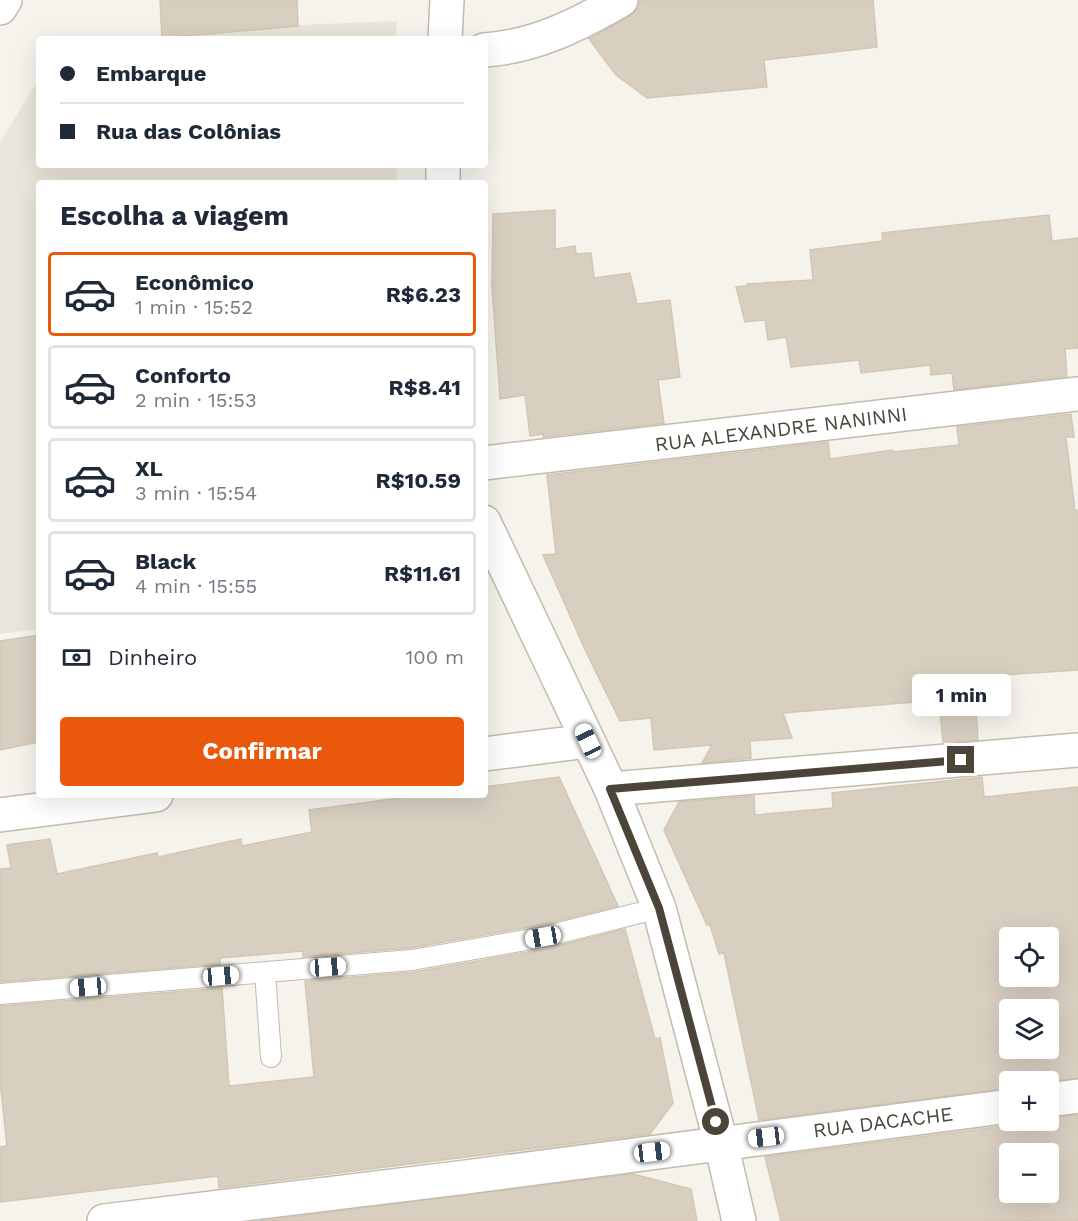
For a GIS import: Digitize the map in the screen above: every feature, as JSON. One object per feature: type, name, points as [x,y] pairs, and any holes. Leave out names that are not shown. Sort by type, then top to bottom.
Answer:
[{"type":"street","points":[[0,8],[5,0]]},
{"type":"street","points":[[445,36],[447,0]]},
{"type":"street","points":[[488,50],[512,48],[560,32],[621,0]]},
{"type":"street","name":"RUA ALEXANDRE NANINNI","points":[[488,463],[1078,394]]},
{"type":"street","points":[[488,530],[610,789],[659,908],[740,1221]]},
{"type":"street","points":[[488,754],[588,741]]},
{"type":"street","points":[[610,789],[1078,750]]},
{"type":"street","points":[[0,814],[131,798]]},
{"type":"street","points":[[1059,1099],[1078,1096]]},
{"type":"street","name":"RUA DACACHE","points":[[104,1221],[999,1107]]},
{"type":"lane","points":[[0,994],[412,960],[543,937],[659,908]]},
{"type":"lane","points":[[265,972],[271,1056]]},
{"type":"shaded area","points":[[397,21],[396,36],[186,36],[302,25]]},
{"type":"shaded area","points":[[36,84],[36,168],[397,168],[397,180],[36,180],[36,629],[0,634],[0,142]]},
{"type":"building","points":[[160,0],[297,0],[298,26],[162,36]]},
{"type":"building","points":[[640,0],[873,0],[877,47],[764,60],[767,87],[647,98],[616,75],[589,39],[630,16],[637,9]]},
{"type":"building","points":[[555,210],[555,249],[575,246],[576,254],[591,253],[594,278],[630,273],[637,304],[670,300],[680,377],[658,380],[664,423],[543,437],[543,434],[530,436],[525,395],[500,399],[492,286],[493,214]]},
{"type":"building","points":[[1049,215],[1052,241],[1078,238],[1078,348],[1065,349],[1067,376],[954,390],[952,373],[931,375],[930,365],[861,373],[859,360],[791,367],[786,337],[768,340],[765,320],[745,322],[736,287],[747,286],[747,284],[813,280],[810,250],[883,241],[882,233]]},
{"type":"building","points":[[1071,414],[1074,437],[1066,437],[1075,511],[1078,510],[1078,670],[986,676],[988,693],[975,695],[978,740],[943,742],[939,700],[783,713],[792,738],[750,741],[751,758],[702,763],[712,745],[654,750],[651,718],[620,721],[543,555],[556,554],[547,475],[828,442],[830,459],[892,450],[893,452],[959,445],[957,427]]},
{"type":"building","points":[[36,635],[36,743],[0,750],[0,641]]},
{"type":"building","points":[[559,777],[618,906],[541,925],[410,948],[303,957],[303,951],[220,958],[220,964],[0,982],[0,869],[11,868],[7,845],[50,839],[57,874],[157,853],[158,857],[241,839],[242,846],[312,832],[309,810],[399,798],[488,798],[488,786]]},
{"type":"building","points":[[982,777],[984,797],[1078,787],[1078,1078],[1059,1080],[1059,1071],[999,1071],[999,1089],[759,1120],[724,953],[719,954],[710,925],[707,925],[664,830],[679,802],[754,796],[755,815],[833,808],[832,793]]},
{"type":"building","points":[[625,929],[655,1039],[660,1038],[673,1103],[650,1134],[219,1188],[218,1176],[0,1202],[0,1147],[7,1146],[0,1081],[0,1006],[222,988],[229,1086],[314,1077],[305,981],[414,972],[545,949]]},
{"type":"building","points":[[1078,1115],[1078,1221],[781,1221],[765,1157],[999,1127],[999,1131],[1059,1131],[1059,1117]]},
{"type":"building","points":[[633,1174],[691,1189],[697,1221],[259,1221]]},
{"type":"route","points":[[716,1122],[659,908],[610,789],[961,760]]}]
